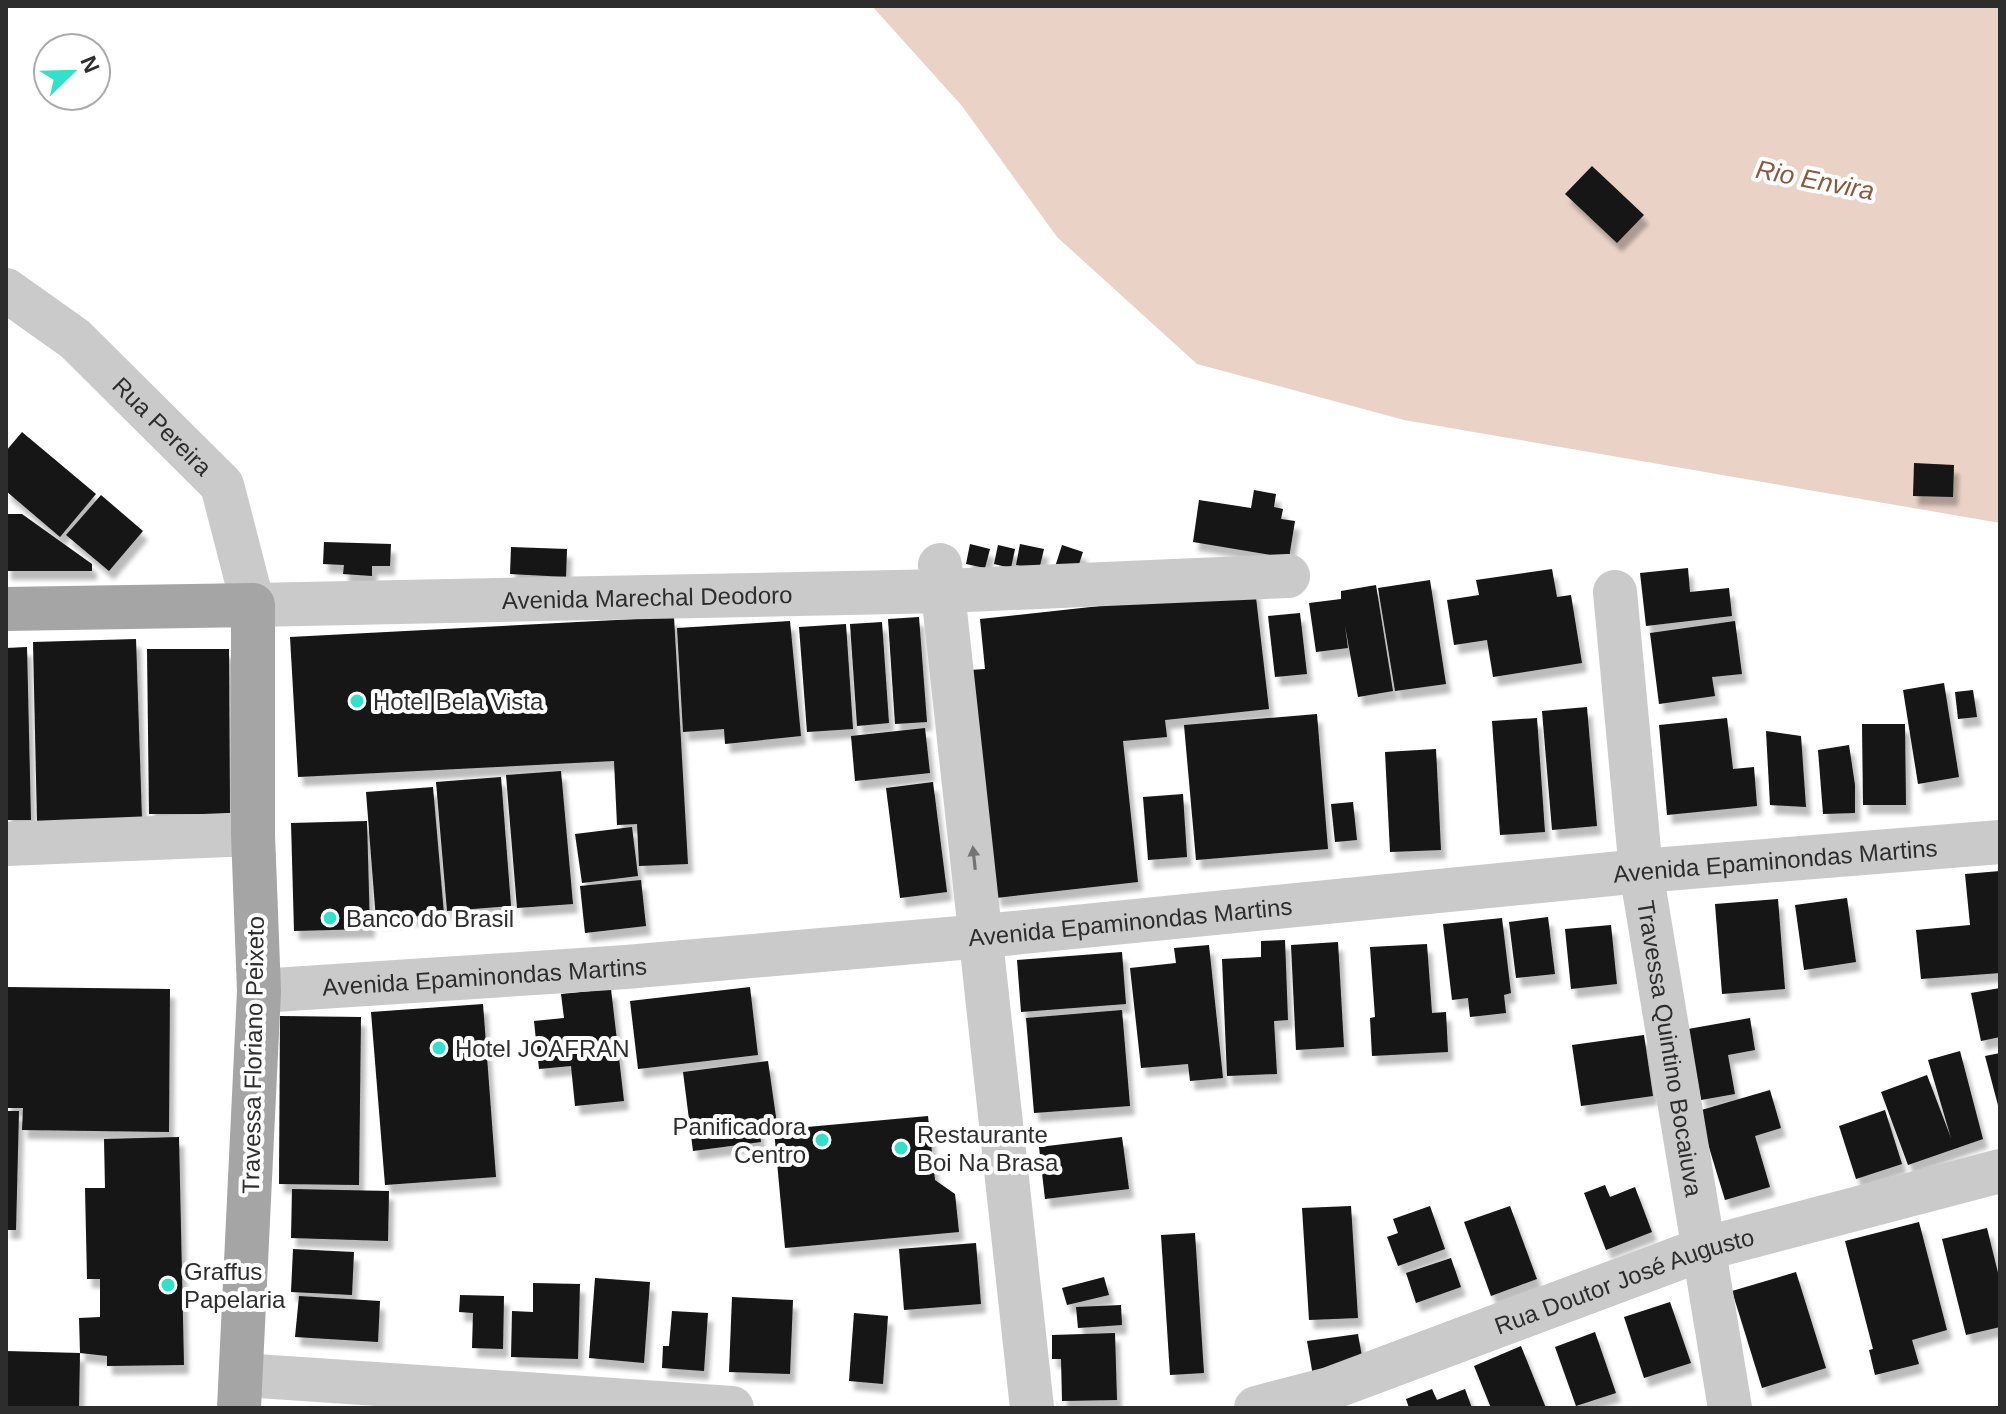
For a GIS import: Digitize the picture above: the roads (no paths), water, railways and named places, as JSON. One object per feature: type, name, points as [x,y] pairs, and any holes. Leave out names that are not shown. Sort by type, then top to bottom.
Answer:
[{"type":"main road","name":"Avenida Marechal Deodoro","points":[[6,609],[253,605]]},
{"type":"main road","name":"Travessa Floriano Peixeto","points":[[241,1392],[259,991],[253,834],[253,605]]},
{"type":"street","name":"Rua Pereira","points":[[6,290],[75,339],[222,485],[253,605]]},
{"type":"street","name":"Avenida Marechal Deodoro","points":[[253,605],[942,577],[1288,576]]},
{"type":"street","points":[[942,577],[1032,1408]]},
{"type":"street","name":"Travessa Quintino Bocaiuva","points":[[1615,592],[1641,871],[1730,1408]]},
{"type":"street","points":[[6,844],[253,834]]},
{"type":"street","name":"Avenida Epaminondas Martins","points":[[259,991],[626,967],[983,936],[1641,871],[2000,842]]},
{"type":"street","name":"Rua Doutor José Augusto","points":[[1256,1408],[1329,1389],[1703,1249],[2000,1171]]},
{"type":"street","points":[[241,1392],[732,1408]]},
{"type":"water","name":"Rio Envira","points":[[872,6],[2000,6],[2000,523],[1404,420],[1197,364],[1057,237],[962,106]]},
{"type":"place","name":"Hotel Bela Vista","points":[[357,701]]},
{"type":"place","name":"Banco do Brasil","points":[[330,918]]},
{"type":"place","name":"Hotel JOAFRAN","points":[[439,1048]]},
{"type":"place","name":"Panificadora Centro","points":[[822,1140]]},
{"type":"place","name":"Restaurante Boi Na Brasa","points":[[901,1148]]},
{"type":"place","name":"Graffus Papelaria","points":[[168,1285]]}]
